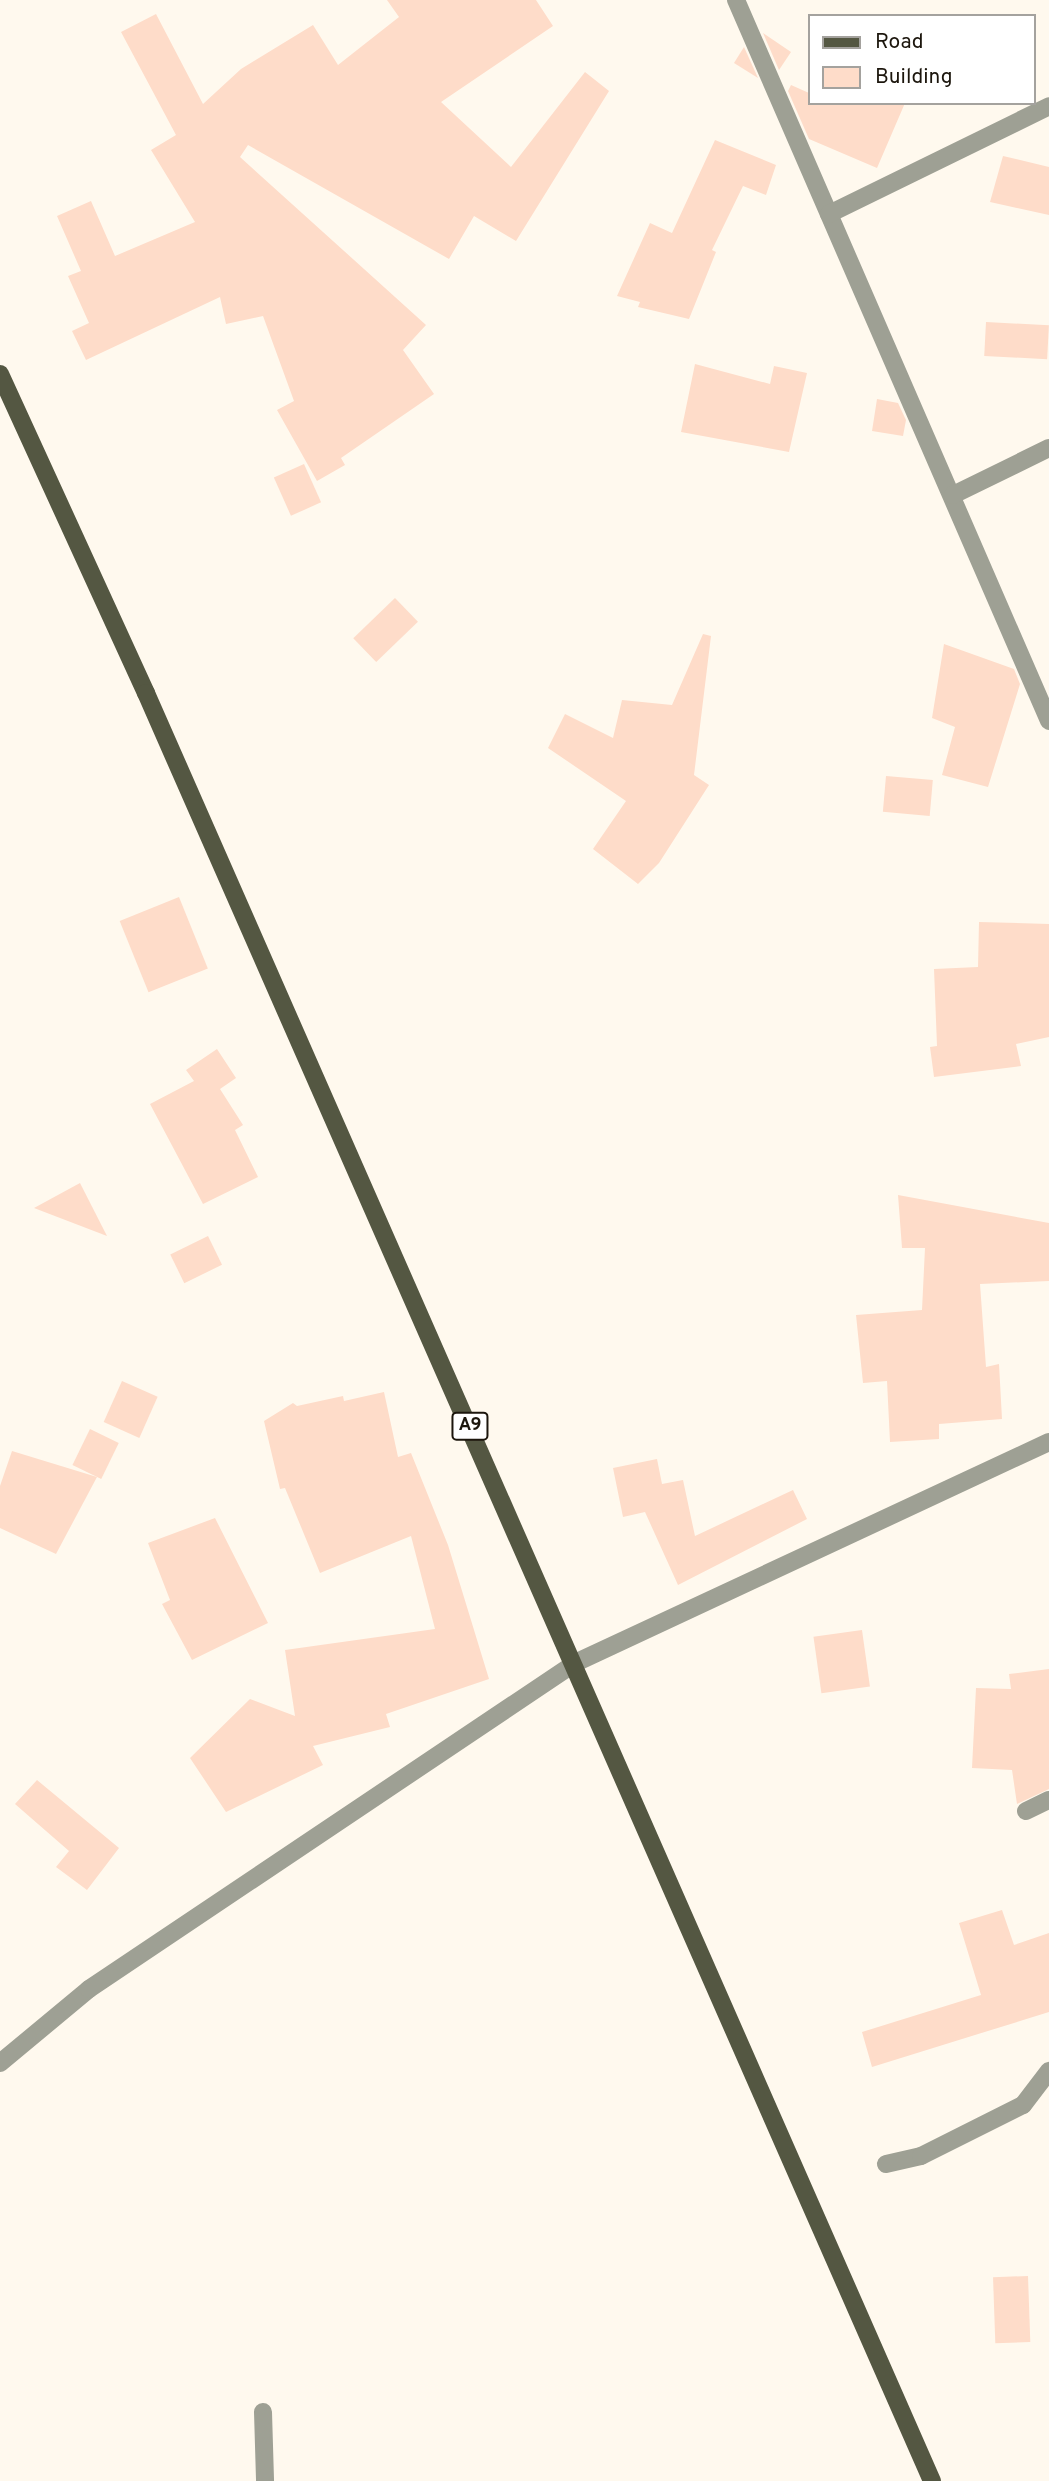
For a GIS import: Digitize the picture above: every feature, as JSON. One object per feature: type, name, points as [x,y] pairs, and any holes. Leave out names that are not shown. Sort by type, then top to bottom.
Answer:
[{"type":"main road","name":"A9","points":[[0,374],[152,706],[575,1663],[932,2481]]},
{"type":"street","points":[[736,0],[1049,721]]},
{"type":"street","points":[[829,214],[1049,106]]},
{"type":"street","points":[[953,495],[1049,448]]},
{"type":"street","points":[[0,2063],[89,1989],[575,1663],[1049,1442]]},
{"type":"street","points":[[1026,1811],[1049,1800]]},
{"type":"street","points":[[886,2164],[920,2156],[1023,2105],[1049,2071]]},
{"type":"street","points":[[263,2412],[265,2481]]},
{"type":"building","points":[[387,0],[536,0],[553,26],[441,102],[511,167],[585,72],[609,91],[516,241],[474,216],[449,259],[248,145],[240,157],[426,325],[403,350],[434,394],[341,458],[345,465],[317,481],[277,410],[294,401],[263,316],[226,324],[220,297],[86,360],[72,331],[89,323],[68,276],[81,271],[57,216],[91,201],[115,256],[195,222],[151,150],[176,135],[121,32],[156,14],[203,104],[241,69],[313,25],[338,65],[399,17]]},
{"type":"building","points":[[763,33],[791,52],[779,70]]},
{"type":"building","points":[[744,47],[758,78],[734,63]]},
{"type":"building","points":[[791,85],[808,93],[808,105],[904,105],[877,168],[809,139],[788,91]]},
{"type":"building","points":[[715,140],[776,165],[766,195],[743,186],[712,250],[716,252],[689,319],[638,307],[640,302],[617,296],[650,223],[672,233]]},
{"type":"building","points":[[1003,156],[1049,167],[1049,215],[990,202]]},
{"type":"building","points":[[986,322],[1049,325],[1047,359],[984,356]]},
{"type":"building","points":[[695,364],[770,384],[774,366],[807,373],[789,452],[681,432]]},
{"type":"building","points":[[877,399],[898,403],[906,420],[903,436],[872,431]]},
{"type":"building","points":[[304,464],[321,502],[291,516],[274,477]]},
{"type":"building","points":[[395,598],[418,622],[376,662],[353,638]]},
{"type":"building","points":[[703,634],[711,636],[694,775],[709,785],[659,863],[638,884],[593,849],[626,801],[548,748],[565,714],[613,738],[622,700],[672,705]]},
{"type":"building","points":[[944,644],[1014,669],[1020,684],[988,787],[942,775],[955,727],[932,718]]},
{"type":"building","points":[[886,776],[933,780],[930,816],[883,812]]},
{"type":"building","points":[[179,897],[208,968],[149,992],[120,921]]},
{"type":"building","points":[[979,922],[1049,924],[1049,1037],[1016,1044],[1021,1066],[934,1077],[930,1047],[937,1046],[934,969],[978,967]]},
{"type":"building","points":[[217,1049],[236,1078],[220,1089],[243,1125],[235,1130],[258,1177],[203,1204],[150,1104],[194,1081],[186,1070]]},
{"type":"building","points":[[80,1183],[107,1236],[34,1208]]},
{"type":"building","points":[[898,1195],[1049,1223],[1049,1281],[980,1284],[986,1367],[999,1364],[1002,1419],[939,1424],[939,1439],[890,1442],[887,1381],[863,1383],[856,1315],[922,1310],[925,1248],[902,1248]]},
{"type":"building","points":[[208,1236],[222,1265],[184,1283],[170,1254]]},
{"type":"building","points":[[122,1381],[158,1397],[139,1438],[104,1422]]},
{"type":"building","points":[[384,1392],[398,1457],[411,1453],[448,1545],[489,1679],[386,1714],[390,1727],[313,1746],[323,1765],[226,1812],[190,1758],[250,1699],[295,1716],[285,1650],[435,1629],[411,1536],[320,1573],[285,1488],[280,1489],[264,1421],[293,1403],[297,1406],[343,1396],[344,1401]]},
{"type":"building","points":[[90,1429],[119,1443],[101,1479],[72,1465]]},
{"type":"building","points":[[12,1451],[97,1477],[56,1554],[0,1528],[0,1486]]},
{"type":"building","points":[[657,1459],[662,1484],[683,1480],[695,1536],[793,1490],[807,1519],[678,1585],[645,1512],[623,1517],[613,1468]]},
{"type":"building","points":[[215,1518],[268,1623],[192,1660],[162,1604],[170,1600],[148,1543]]},
{"type":"building","points":[[862,1630],[870,1686],[821,1693],[813,1637]]},
{"type":"building","points":[[1049,1669],[1049,1789],[1017,1804],[1012,1770],[972,1768],[976,1688],[1011,1689],[1009,1674]]},
{"type":"building","points":[[37,1780],[119,1848],[87,1890],[56,1867],[69,1851],[15,1804]]},
{"type":"building","points":[[1002,1910],[1014,1945],[1049,1933],[1049,2012],[872,2067],[862,2032],[981,1995],[959,1923]]},
{"type":"building","points":[[1028,2276],[1030,2342],[995,2343],[993,2277]]}]
